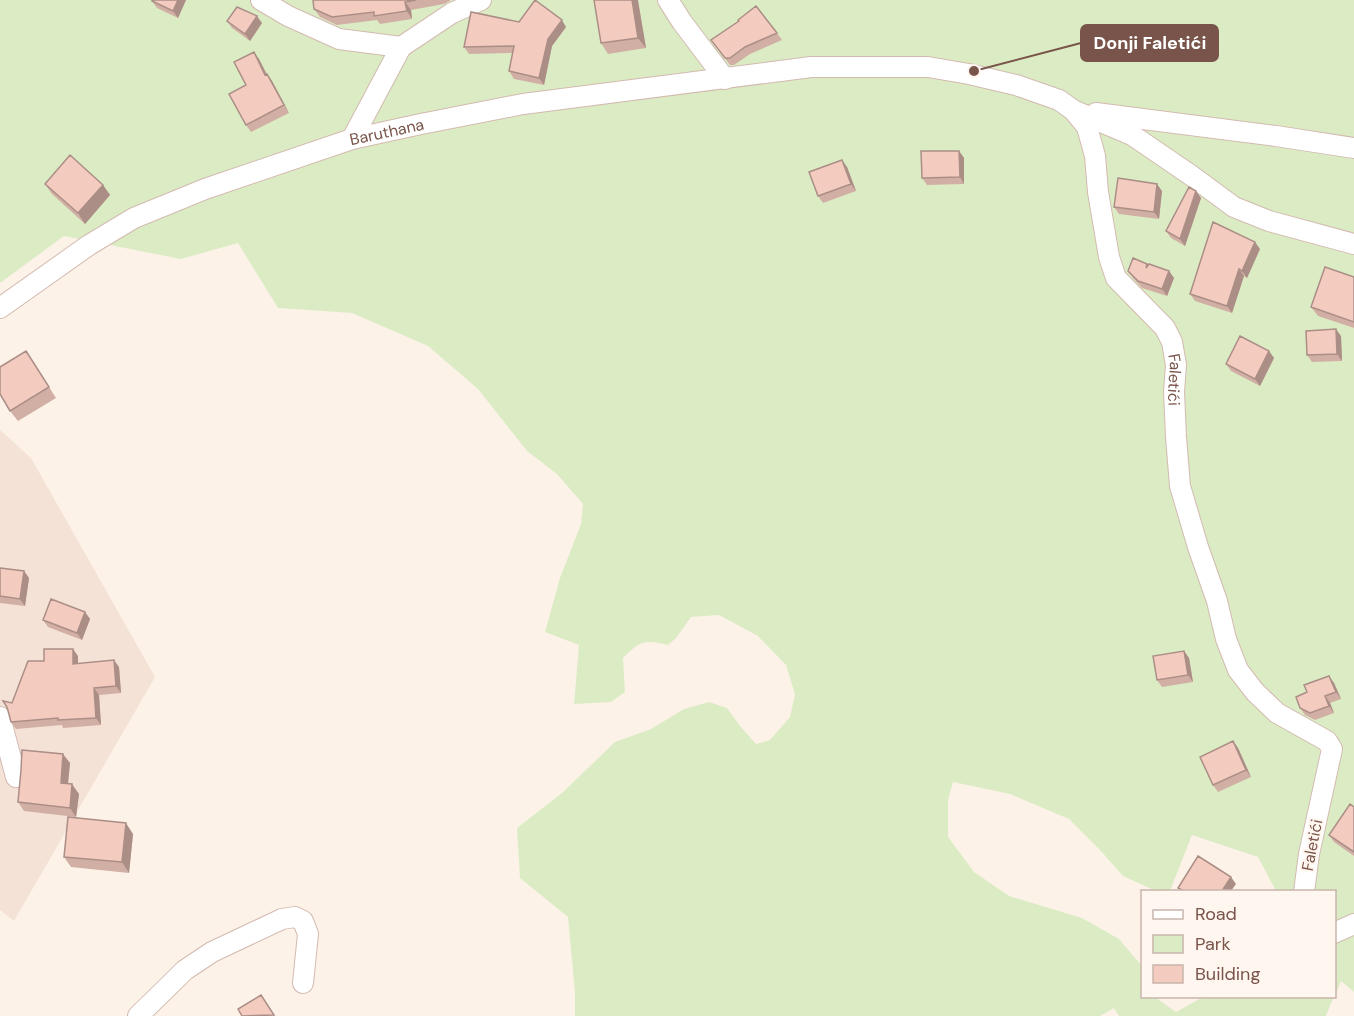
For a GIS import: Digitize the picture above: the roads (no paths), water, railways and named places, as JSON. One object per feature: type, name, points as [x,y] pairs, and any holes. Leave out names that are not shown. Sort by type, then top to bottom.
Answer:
[{"type":"street","points":[[261,0],[288,16],[339,39],[401,47]]},
{"type":"street","points":[[352,139],[401,47],[452,13],[481,0]]},
{"type":"street","points":[[668,0],[725,79]]},
{"type":"street","name":"Baruthana","points":[[0,308],[89,245],[134,218],[205,189],[352,139],[523,104],[812,67]]},
{"type":"street","name":"Faletići","points":[[812,67],[918,67],[1016,85],[1059,100],[1073,110],[1086,127],[1095,156],[1098,192],[1109,257],[1116,278],[1165,328],[1172,342],[1176,365],[1174,392],[1180,486],[1198,548],[1217,601],[1226,639],[1238,670],[1255,692],[1276,713],[1327,741],[1332,749],[1309,854],[1304,890]]},
{"type":"street","points":[[1073,110],[1354,148]]},
{"type":"street","points":[[1073,110],[1132,135],[1234,207],[1269,221],[1354,244]]},
{"type":"street","points":[[0,717],[16,777]]},
{"type":"street","points":[[138,1016],[185,970],[212,952],[282,919],[295,916],[303,921],[308,934],[303,983]]},
{"type":"street","points":[[1336,933],[1354,924]]},
{"type":"place","name":"Donji Faletići","points":[[974,71]]}]
